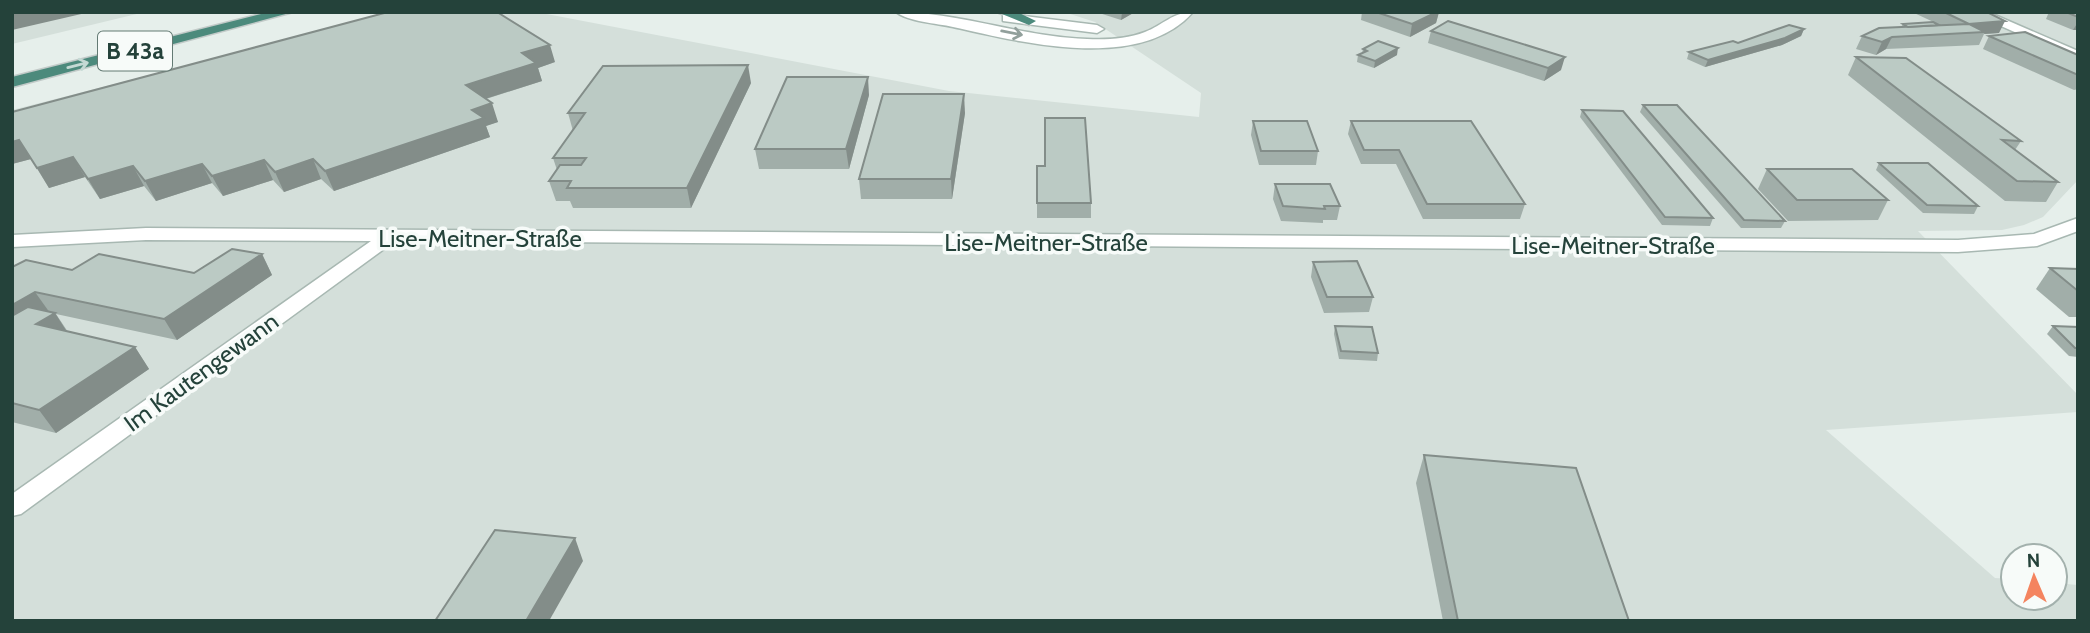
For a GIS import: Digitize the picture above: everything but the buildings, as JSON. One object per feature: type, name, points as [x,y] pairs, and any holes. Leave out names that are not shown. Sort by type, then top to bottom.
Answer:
[{"type":"highway","name":"B 43a","points":[[12,68],[233,12]]},
{"type":"highway","name":"B 43a","points":[[12,82],[286,12]]},
{"type":"street","points":[[903,12],[1037,37],[1093,43],[1144,37],[1160,31],[1186,12]]},
{"type":"street","points":[[996,13],[1029,21],[1114,29],[1143,25],[1177,12]]},
{"type":"street","points":[[1976,12],[2078,56]]},
{"type":"street","name":"Lise-Meitner-Straße","points":[[12,241],[121,235],[1958,246],[2037,240],[2078,225]]},
{"type":"street","name":"Im Kautengewann","points":[[12,507],[389,237]]},
{"type":"shaded area","points":[[12,12],[145,12],[12,44]]},
{"type":"shaded area","points":[[397,12],[536,12],[949,91],[1199,117],[1201,93],[1095,22],[1064,12],[2078,12],[2078,180],[2043,217],[2024,225],[2002,230],[1918,231],[2078,395],[2078,412],[1826,430],[1995,578],[1999,578],[1999,612],[2069,612],[2069,584],[2078,585],[2078,621],[12,621],[12,110]]}]
